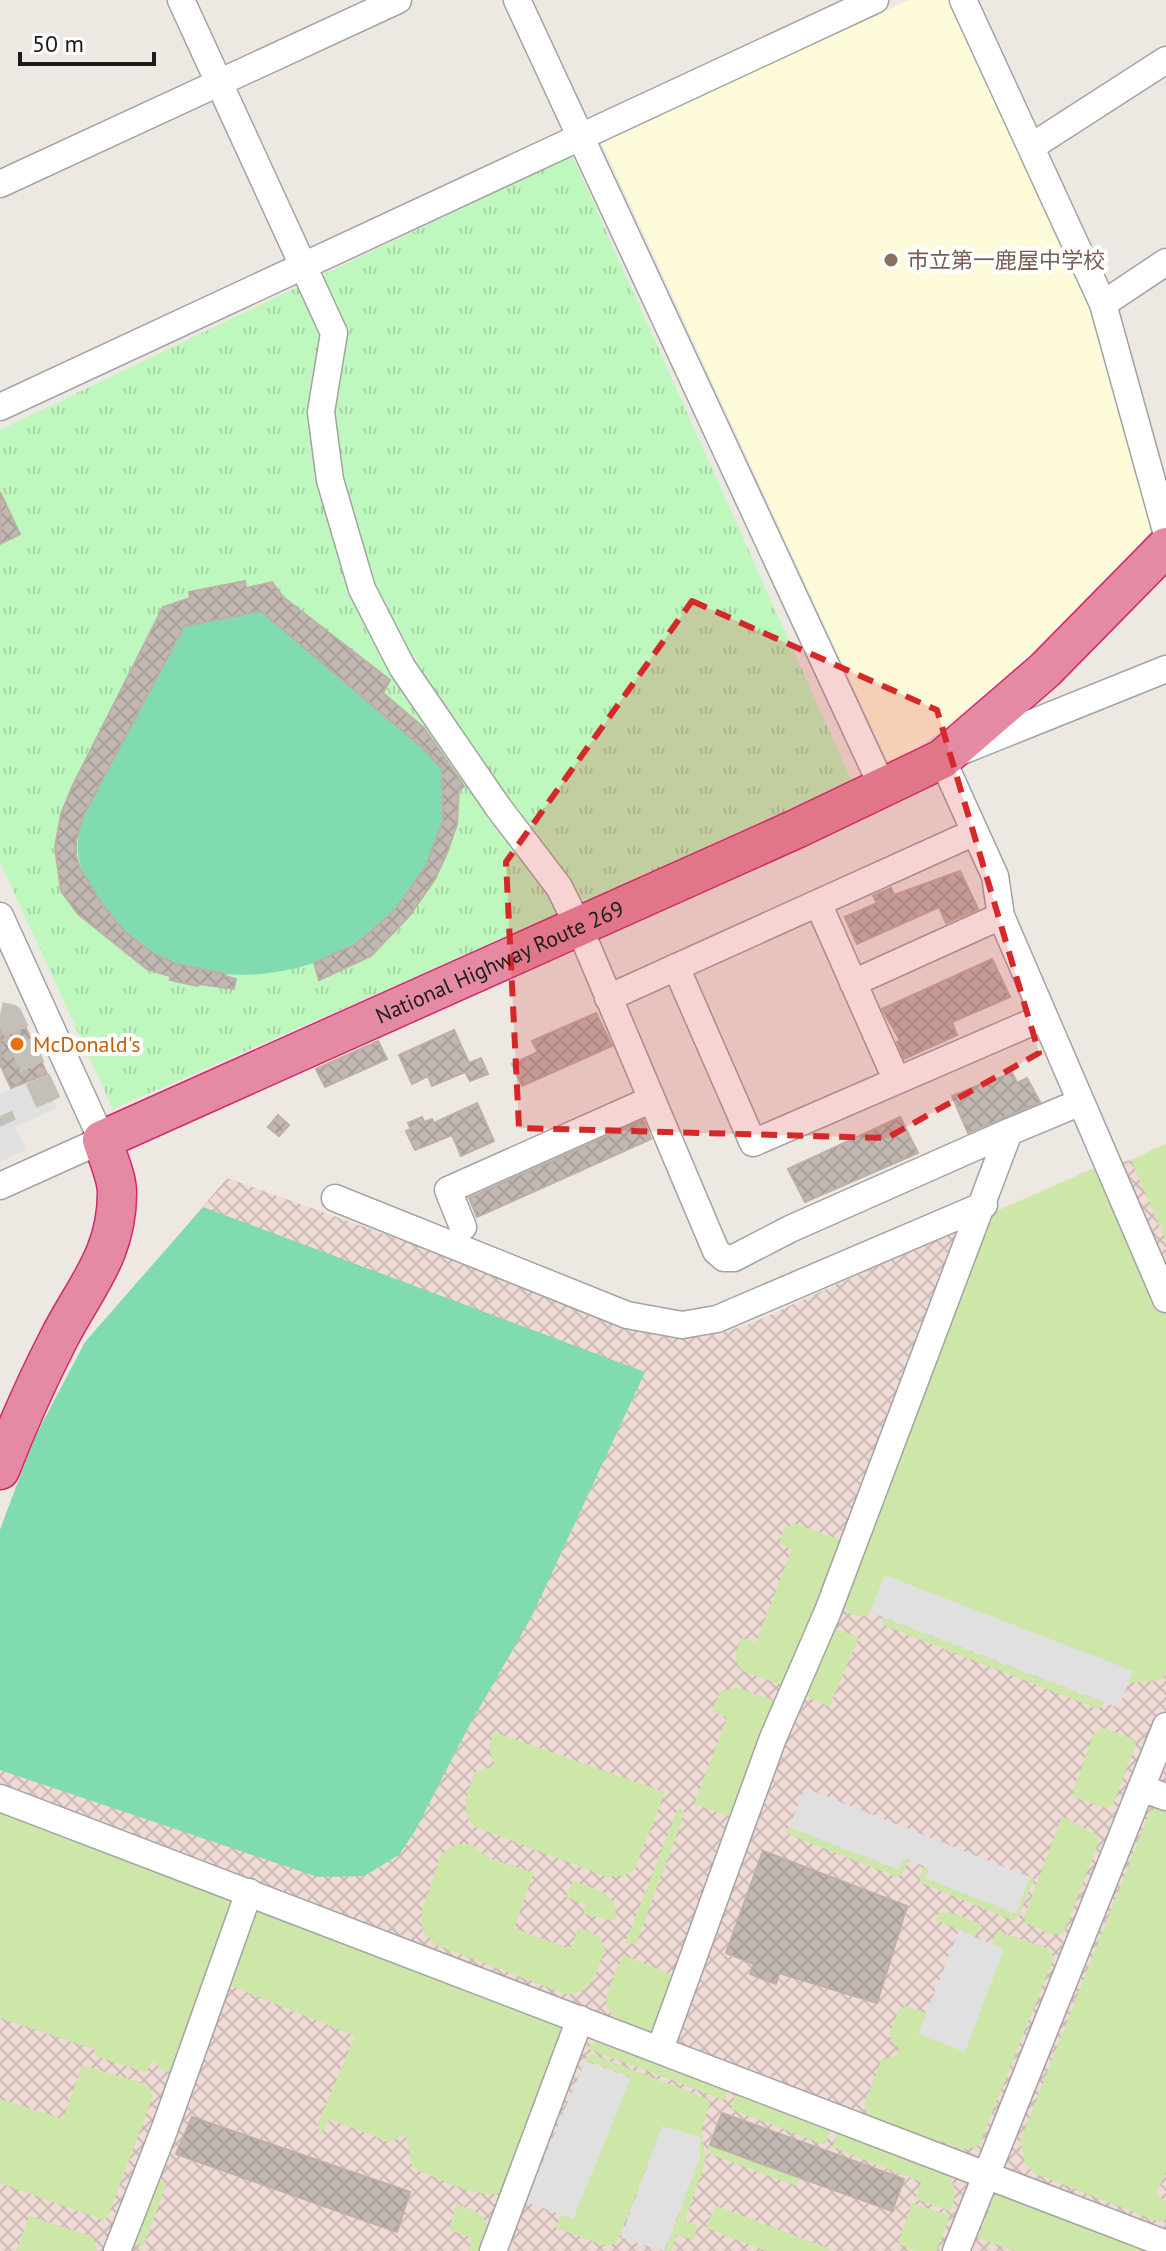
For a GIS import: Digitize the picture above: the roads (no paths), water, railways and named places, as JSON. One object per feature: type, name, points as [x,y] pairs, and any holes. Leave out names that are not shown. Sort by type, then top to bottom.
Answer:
[{"type":"highway","name":"National Highway Route 269","points":[[102,1140],[579,927],[942,759],[1045,670],[1166,547]]},
{"type":"highway","points":[[0,1470],[27,1401],[70,1316],[104,1262],[113,1229],[117,1190],[102,1140]]},
{"type":"street","points":[[181,0],[334,333],[321,412],[330,480],[362,589],[402,667],[498,807],[559,887],[579,927],[716,1251],[724,1258],[734,1258],[790,1229],[1081,1102]]},
{"type":"street","points":[[0,184],[398,0]]},
{"type":"street","points":[[517,0],[883,788]]},
{"type":"street","points":[[0,407],[875,0]]},
{"type":"street","points":[[963,0],[1103,304],[1166,531]]},
{"type":"street","points":[[1031,147],[1166,60]]},
{"type":"street","points":[[1103,304],[1166,262]]},
{"type":"street","points":[[1166,669],[942,759],[995,876],[1001,916],[1166,1299]]},
{"type":"street","points":[[608,998],[975,832]]},
{"type":"street","points":[[818,903],[896,1079]]},
{"type":"street","points":[[0,916],[102,1140],[0,1186]]},
{"type":"street","points":[[853,983],[1001,916]]},
{"type":"street","points":[[676,967],[753,1143],[1044,1017]]},
{"type":"street","points":[[463,1227],[448,1190],[650,1100]]},
{"type":"street","points":[[660,2049],[773,1738],[828,1611],[984,1205],[1009,1132]]},
{"type":"street","points":[[335,1198],[627,1315],[682,1325],[717,1319],[984,1205]]},
{"type":"street","points":[[956,2251],[1166,1726]]},
{"type":"street","points":[[1141,1788],[1166,1797]]},
{"type":"street","points":[[0,1798],[1166,2244]]},
{"type":"street","points":[[117,2251],[249,1892]]},
{"type":"street","points":[[493,2251],[580,2019]]},
{"type":"tunnel","points":[[0,1015],[10,1017],[49,1104]]},
{"type":"tunnel","points":[[0,1116],[4,1125]]},
{"type":"place","name":"市立第一鹿屋中学校","points":[[891,260]]},
{"type":"place","name":"McDonald's","points":[[17,1044]]}]
